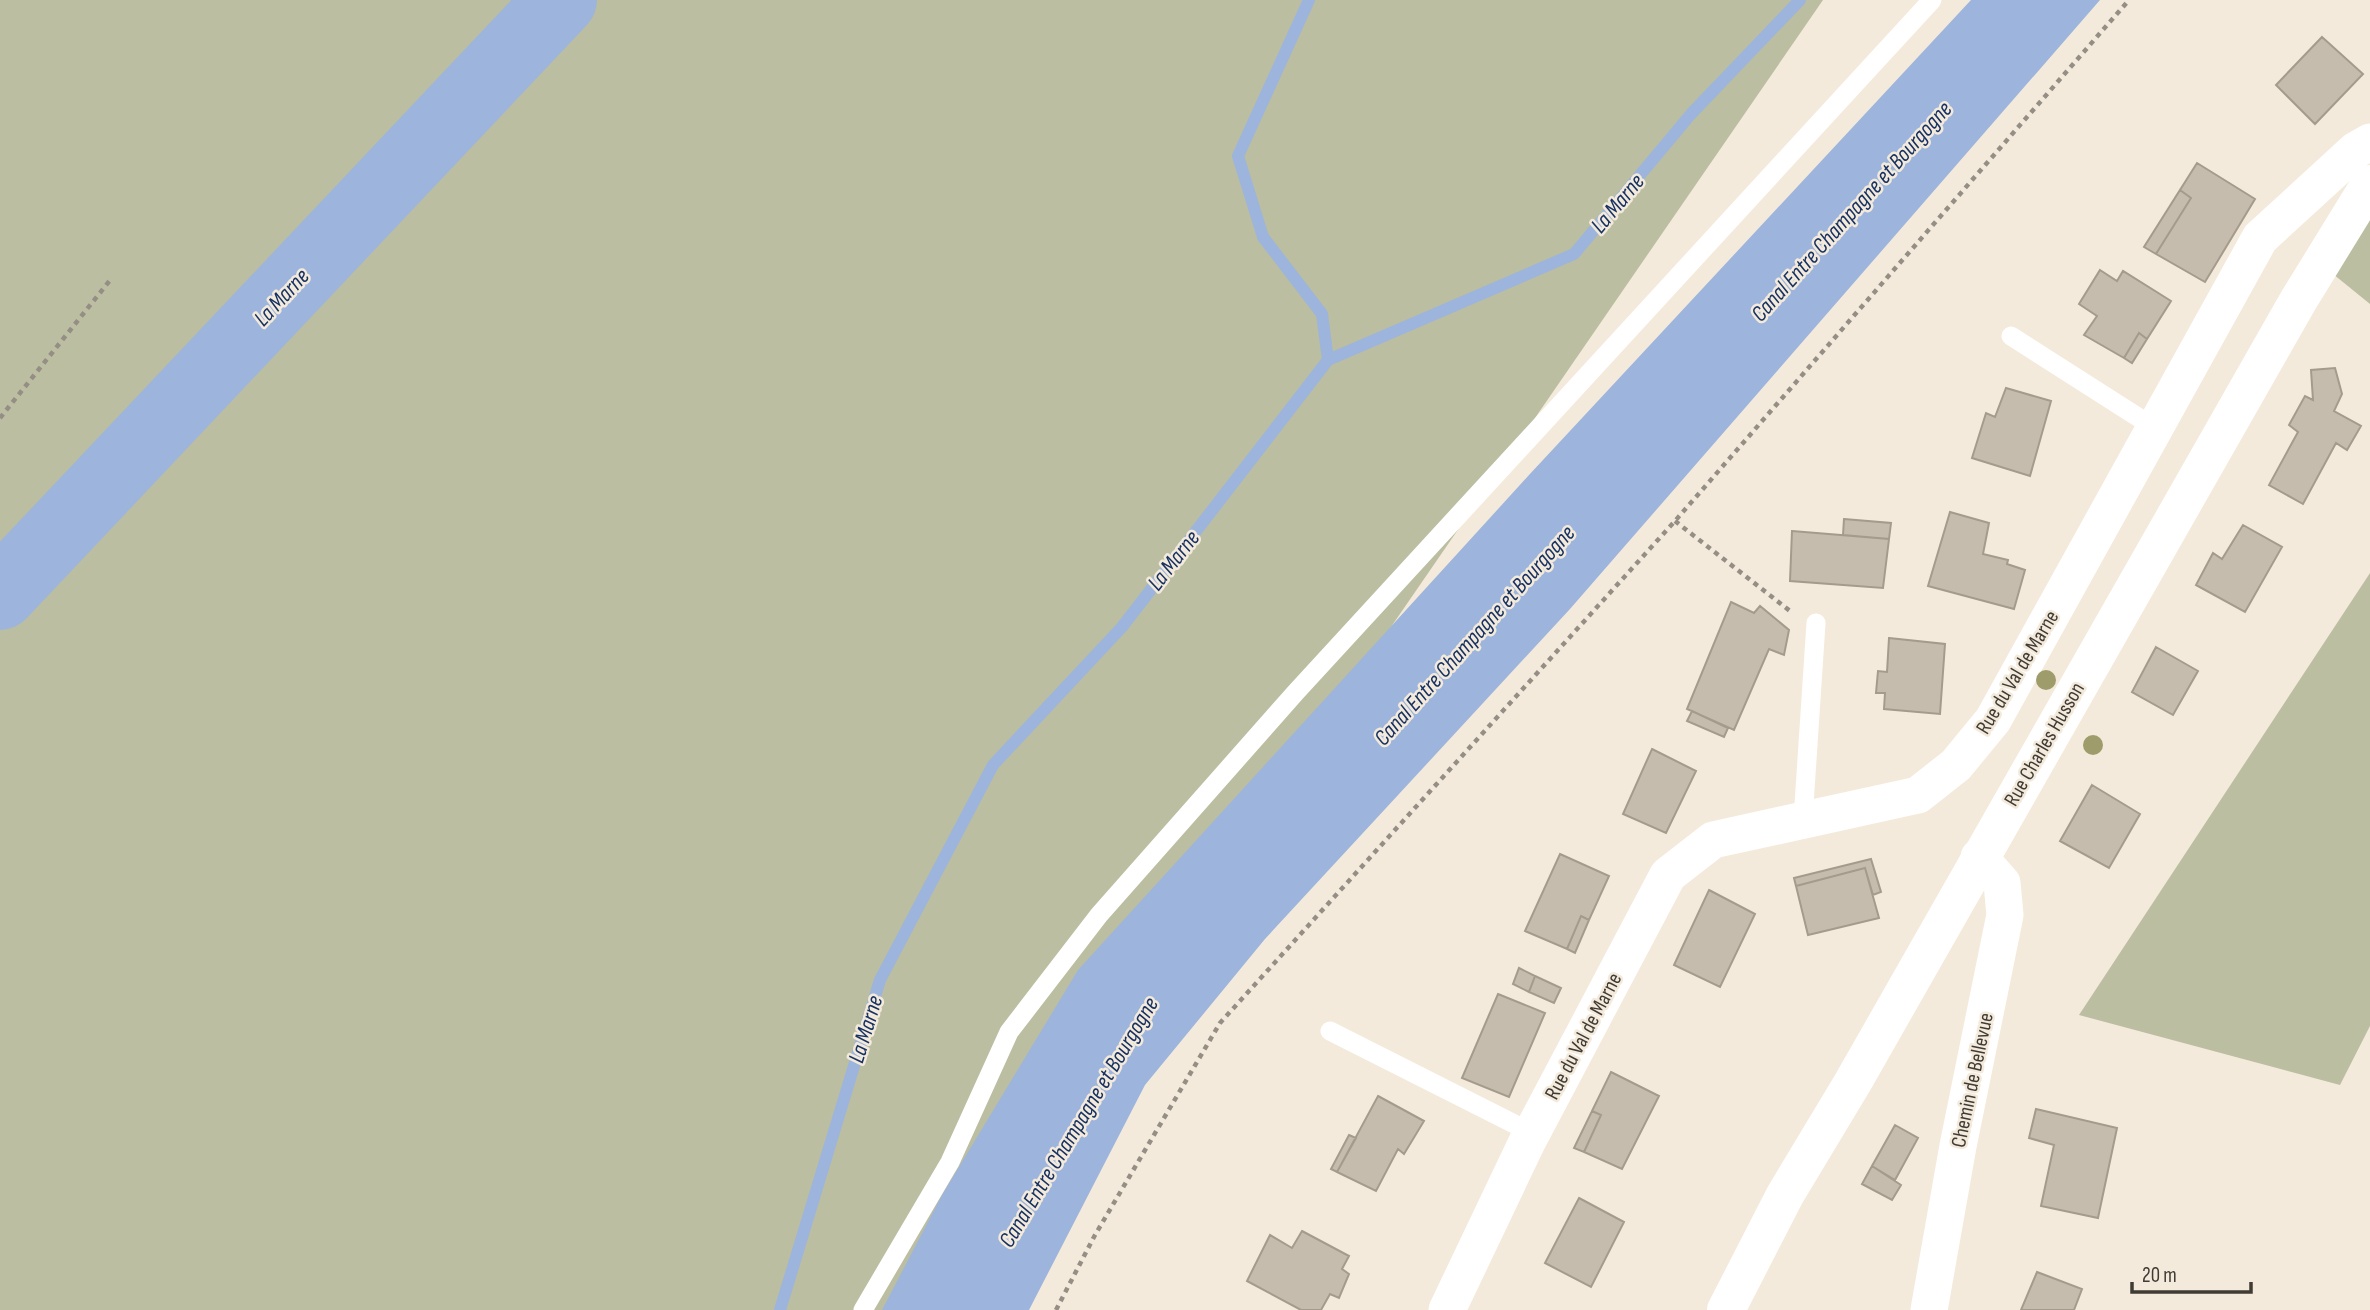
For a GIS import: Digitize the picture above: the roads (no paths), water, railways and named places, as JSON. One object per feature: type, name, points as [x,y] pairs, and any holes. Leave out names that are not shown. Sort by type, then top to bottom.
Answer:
[{"type":"street","name":"Rue du Val de Marne","points":[[1447,1310],[1530,1137],[1668,875],[1713,840],[1918,794],[1956,765],[1993,720],[2260,238],[2356,150],[2370,142]]},
{"type":"street","name":"Rue Charles Husson","points":[[1726,1310],[1785,1195],[1853,1083],[1979,857],[2298,301],[2370,184]]},
{"type":"street","name":"Chemin de Bellevue","points":[[1928,1310],[2005,915],[2002,883],[1979,857]]},
{"type":"lane","points":[[863,1310],[950,1162],[1010,1032],[1100,915],[1296,692],[1933,0]]},
{"type":"lane","points":[[2011,336],[2155,428]]},
{"type":"lane","points":[[1803,820],[1816,622]]},
{"type":"lane","points":[[1330,1031],[1530,1137]]},
{"type":"water","name":"Canal Entre Champagne et Bourgogne","points":[[1971,0],[2100,0],[1570,609],[1265,939],[1145,1085],[1029,1310],[882,1310],[942,1195],[1078,970],[1529,475]]},
{"type":"waterway","name":"La Marne","points":[[0,594],[561,0]]},
{"type":"waterway","points":[[1309,0],[1238,156],[1263,237],[1322,314],[1328,360]]},
{"type":"waterway","name":"La Marne","points":[[780,1310],[880,980],[993,765],[1122,627],[1328,360],[1574,254],[1691,114],[1800,0]]}]
